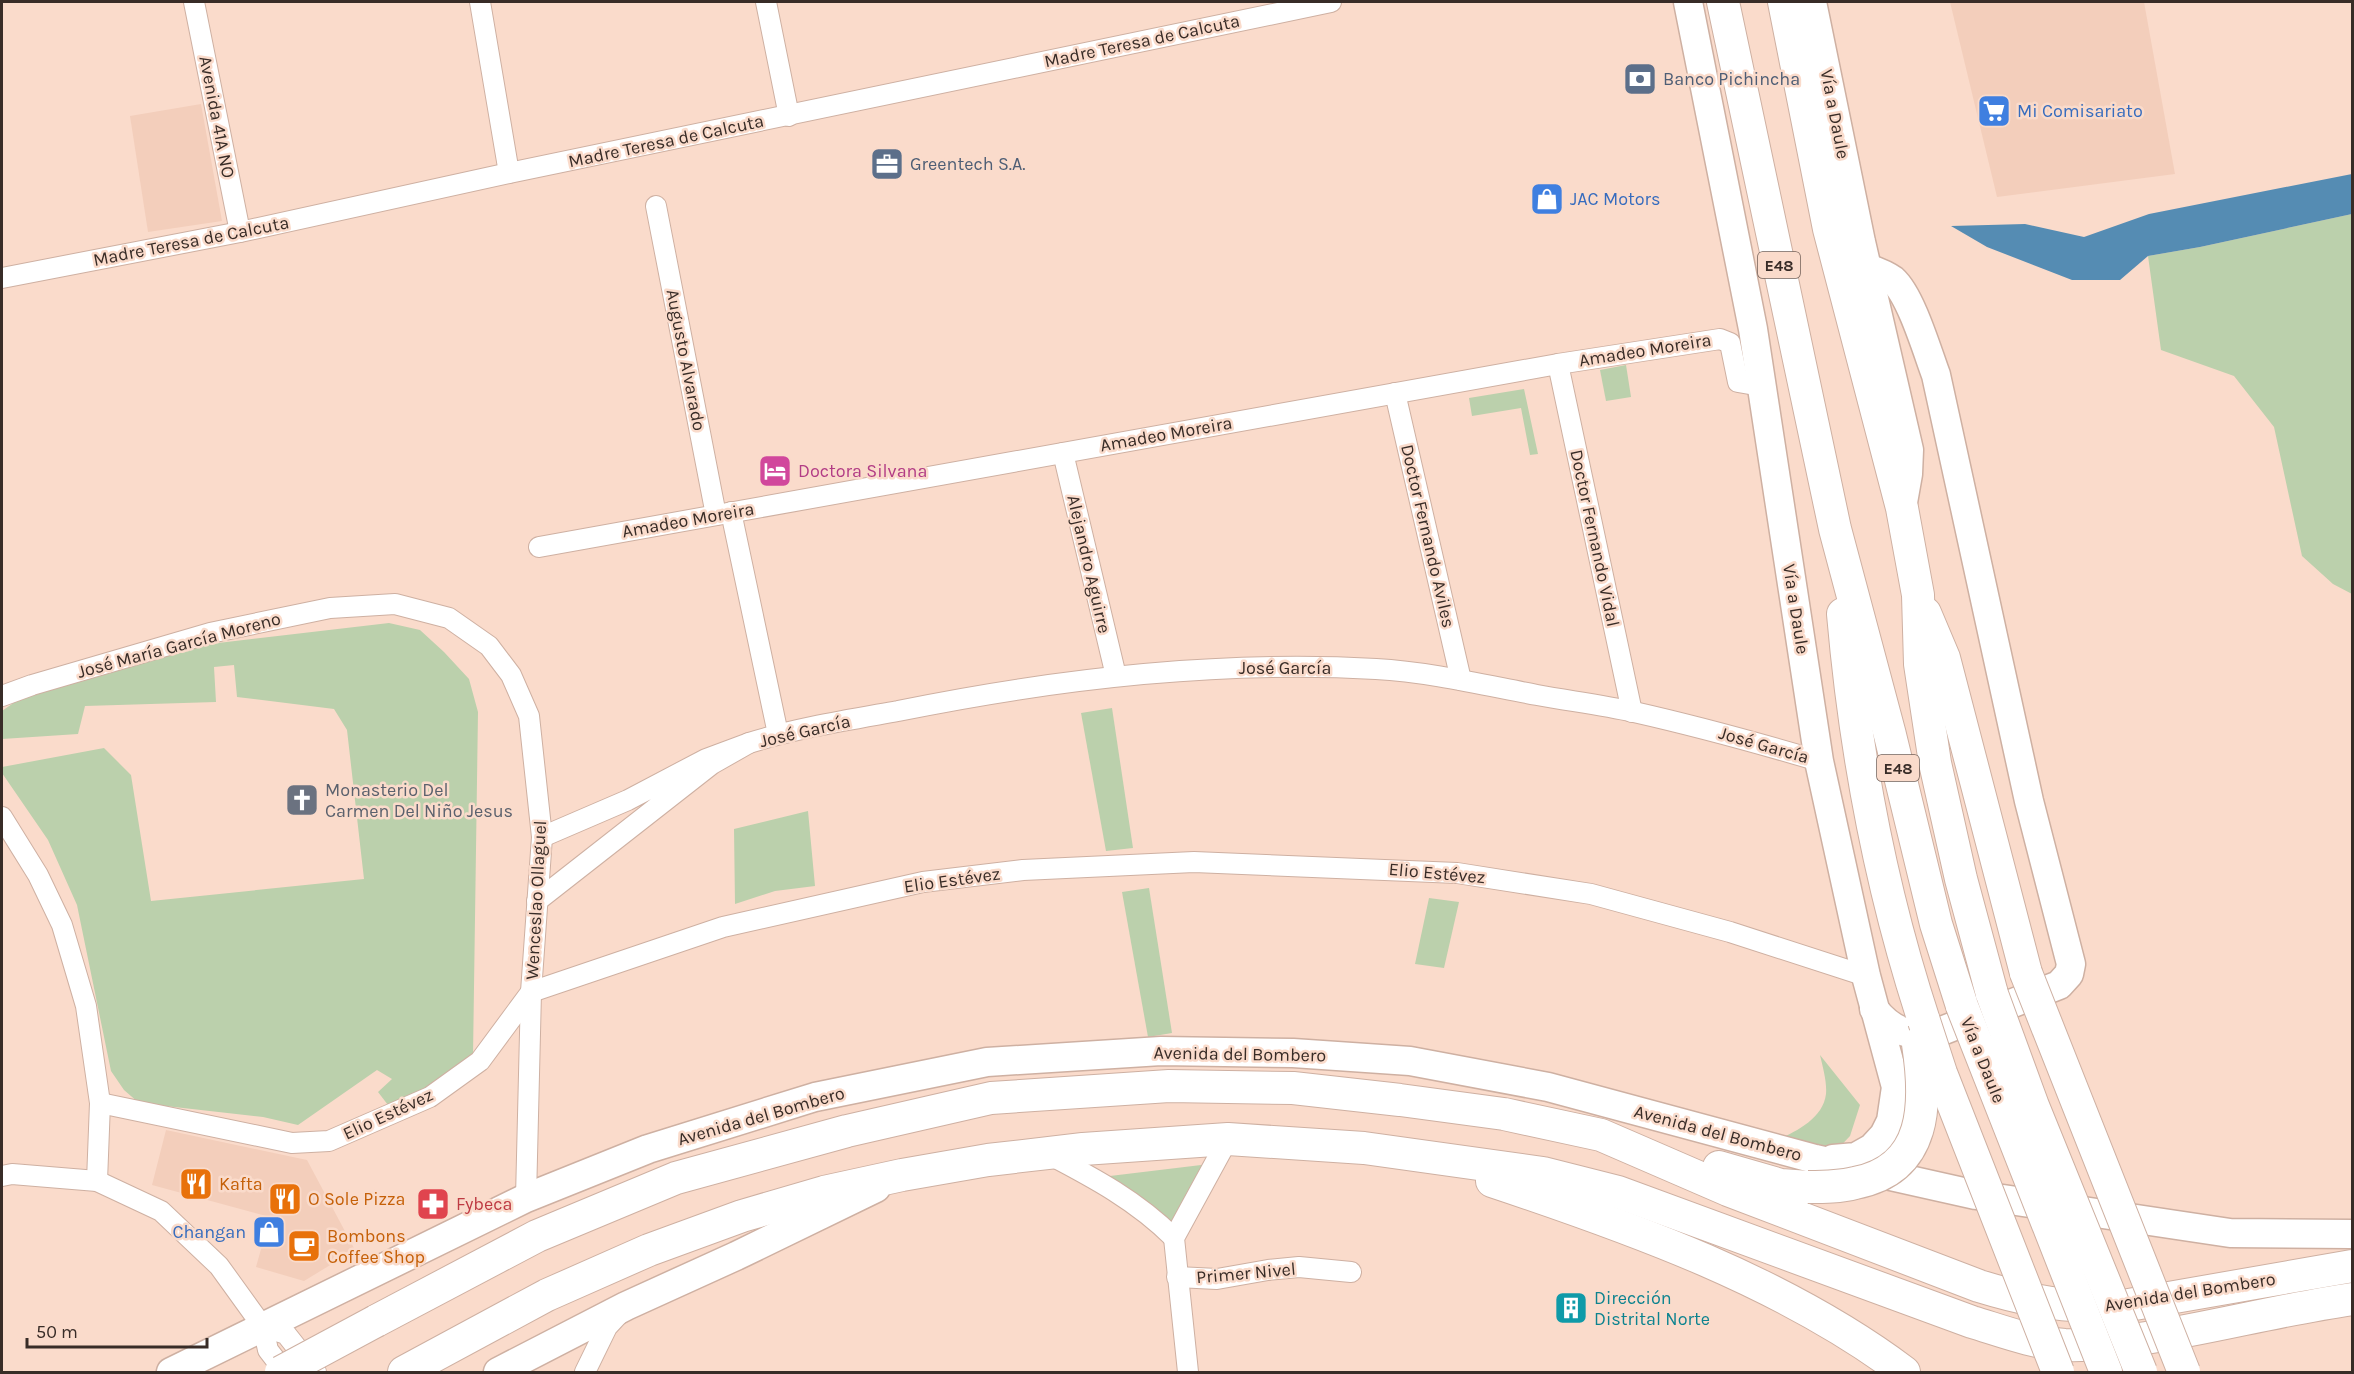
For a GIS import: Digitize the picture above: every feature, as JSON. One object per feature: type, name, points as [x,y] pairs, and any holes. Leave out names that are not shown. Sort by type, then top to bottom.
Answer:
[{"type":"main road","name":"Vía a Daule","points":[[1688,2],[1754,329],[1819,761],[1866,976],[1896,1087],[1891,1121],[1884,1135],[1872,1148],[1856,1157],[1812,1173]]},
{"type":"main road","name":"Vía a Daule","points":[[1724,2],[1835,529],[1890,735],[1936,924],[1962,1006],[2106,1372]]},
{"type":"main road","name":"Vía a Daule","points":[[1784,2],[1829,229],[1902,508],[1918,595],[1920,664],[1935,763],[1961,879],[1992,994],[2033,1106],[2141,1372]]},
{"type":"main road","name":"Vía a Daule","points":[[1812,2],[1867,268],[1908,450],[1908,474],[1902,508]]},
{"type":"main road","points":[[1867,268],[1884,274],[1899,286],[1936,375],[2029,801],[2071,964],[2067,977],[2060,985],[1939,1032],[1924,1035],[1903,1033],[1890,1026],[1874,1009]]},
{"type":"main road","name":"Vía a Daule","points":[[1835,529],[1852,700],[1873,825],[1920,1022]]},
{"type":"main road","name":"Vía a Daule","points":[[1918,595],[1944,658],[2026,973],[2184,1372]]},
{"type":"main road","points":[[1600,1135],[1781,1185],[1812,1173],[1857,1183],[1893,1166],[1906,1153],[1915,1137],[1922,1117],[1924,1095],[1920,1022]]},
{"type":"main road","points":[[1920,1022],[2058,1372]]},
{"type":"main road","name":"Avenida del Bombero","points":[[171,1372],[526,1198],[648,1149],[815,1097],[987,1062],[1161,1051],[1293,1053],[1410,1061],[1548,1087],[1812,1173],[1976,1194],[2230,1233],[2352,1234]]},
{"type":"main road","name":"Avenida del Bombero","points":[[283,1372],[537,1236],[676,1178],[848,1131],[990,1098],[1169,1086],[1293,1088],[1400,1100],[1504,1114],[1600,1135],[1728,1190],[1979,1286],[2018,1298],[2054,1305],[2123,1306],[2352,1266]]},
{"type":"main road","points":[[406,1372],[547,1294],[649,1250],[742,1216],[824,1192],[988,1160],[1045,1153],[1228,1139],[1309,1143],[1543,1173],[1618,1192],[1972,1322],[2018,1336],[2063,1345],[2105,1344],[2171,1334],[2316,1304],[2352,1299]]},
{"type":"main road","points":[[1415,1155],[1555,1202],[1680,1250],[1748,1280],[1824,1321],[1904,1372]]},
{"type":"main road","points":[[498,1372],[626,1306],[736,1256],[902,1175]]},
{"type":"street","name":"Avenida 41A NO","points":[[194,2],[240,232]]},
{"type":"street","points":[[480,2],[509,173]]},
{"type":"street","points":[[766,2],[789,116]]},
{"type":"street","name":"Madre Teresa de Calcuta","points":[[2,278],[240,232],[509,173],[1331,2]]},
{"type":"street","name":"Augusto Alvarado","points":[[656,206],[724,514],[778,734]]},
{"type":"street","name":"Amadeo Moreira","points":[[539,547],[1558,364],[1720,339],[1730,343],[1738,382],[1761,386]]},
{"type":"street","name":"Doctor Fernando Vidal","points":[[1558,364],[1632,712]]},
{"type":"street","name":"Doctor Fernando Aviles","points":[[1395,393],[1461,680]]},
{"type":"street","name":"Alejandro Aguirre","points":[[1063,453],[1116,676]]},
{"type":"street","name":"José María García Moreno","points":[[2,696],[32,685],[210,633],[330,608],[395,604]]},
{"type":"street","name":"Wenceslao Ollaguel","points":[[395,604],[449,618],[489,646],[512,675],[530,716],[542,837],[531,992],[526,1198]]},
{"type":"street","name":"José García","points":[[542,837],[628,800],[706,759],[778,734],[937,703],[1116,676],[1176,670],[1312,667],[1378,669],[1461,680],[1632,712],[1734,736],[1819,761]]},
{"type":"street","name":"José García","points":[[537,901],[712,764],[749,743]]},
{"type":"street","points":[[2,817],[38,875],[62,924],[87,1006],[100,1102],[97,1181]]},
{"type":"street","name":"Elio Estévez","points":[[100,1102],[292,1143],[329,1141],[430,1097],[480,1061],[531,992],[723,927],[923,882],[1023,870],[1194,862],[1447,872],[1591,894],[1708,926],[1866,976]]},
{"type":"street","points":[[1188,1372],[1174,1238],[1228,1139]]},
{"type":"street","points":[[1045,1153],[1117,1191],[1156,1220],[1174,1238]]},
{"type":"street","points":[[2,1176],[12,1174],[97,1181],[161,1210],[219,1266],[263,1327],[268,1350],[283,1372]]},
{"type":"street","name":"Primer Nivel","points":[[1177,1277],[1217,1279],[1299,1267],[1351,1272]]},
{"type":"street","points":[[585,1372],[607,1327],[626,1306]]},
{"type":"street","points":[[263,1327],[286,1334],[316,1372]]},
{"type":"shaded area","name":"Mi Comisariato","points":[[1950,2],[2144,2],[2175,174],[1997,197]]},
{"type":"shaded area","points":[[201,104],[222,221],[148,232],[130,116]]},
{"type":"shaded area","points":[[166,1130],[307,1160],[355,1250],[304,1281],[256,1267],[270,1217],[152,1185]]},
{"type":"green space","points":[[2352,214],[2352,594],[2333,584],[2302,556],[2274,427],[2234,376],[2161,350],[2148,256]]},
{"type":"green space","points":[[1626,365],[1631,397],[1606,401],[1600,370]]},
{"type":"green space","points":[[1524,389],[1538,454],[1530,455],[1521,408],[1472,416],[1469,398]]},
{"type":"green space","points":[[389,623],[420,630],[444,652],[469,679],[478,712],[473,1056],[423,1091],[388,1105],[378,1092],[392,1079],[377,1070],[298,1125],[263,1117],[139,1103],[124,1090],[111,1071],[77,905],[48,840],[2,773],[2,767],[104,748],[131,775],[151,901],[364,879],[347,730],[334,709],[237,697],[234,665],[214,667],[216,702],[85,706],[78,734],[2,739],[2,711],[22,697],[193,646]]},
{"type":"green space","points":[[1112,708],[1133,848],[1106,851],[1081,713]]},
{"type":"green space","points":[[808,811],[815,886],[775,891],[735,904],[734,829]]},
{"type":"green space","points":[[1149,888],[1172,1033],[1148,1037],[1122,892]]},
{"type":"green space","points":[[1429,898],[1459,902],[1444,968],[1415,964]]},
{"type":"green space","points":[[1820,1055],[1860,1105],[1850,1136],[1831,1156],[1775,1141],[1807,1123],[1820,1111],[1824,1103],[1826,1085]]},
{"type":"green space","points":[[1226,1162],[1167,1240],[1085,1179]]},
{"type":"water","points":[[2352,174],[2352,214],[2148,256],[2120,280],[2072,280],[1987,247],[1951,226],[2025,224],[2084,237],[2149,214]]},
{"type":"place","name":"Banco Pichincha","points":[[1640,79]]},
{"type":"place","name":"Mi Comisariato","points":[[1994,111]]},
{"type":"place","name":"Greentech S.A.","points":[[887,164]]},
{"type":"place","name":"JAC Motors","points":[[1547,199]]},
{"type":"place","name":"Doctora Silvana","points":[[775,471]]},
{"type":"place","name":"Monasterio Del Carmen Del Niño Jesus","points":[[302,800]]},
{"type":"place","name":"Kafta","points":[[196,1184]]},
{"type":"place","name":"O Sole Pizza","points":[[285,1199]]},
{"type":"place","name":"Fybeca","points":[[433,1204]]},
{"type":"place","name":"Changan","points":[[269,1232]]},
{"type":"place","name":"Bombons Coffee Shop","points":[[304,1246]]},
{"type":"place","name":"Dirección Distrital Norte","points":[[1571,1308]]}]
